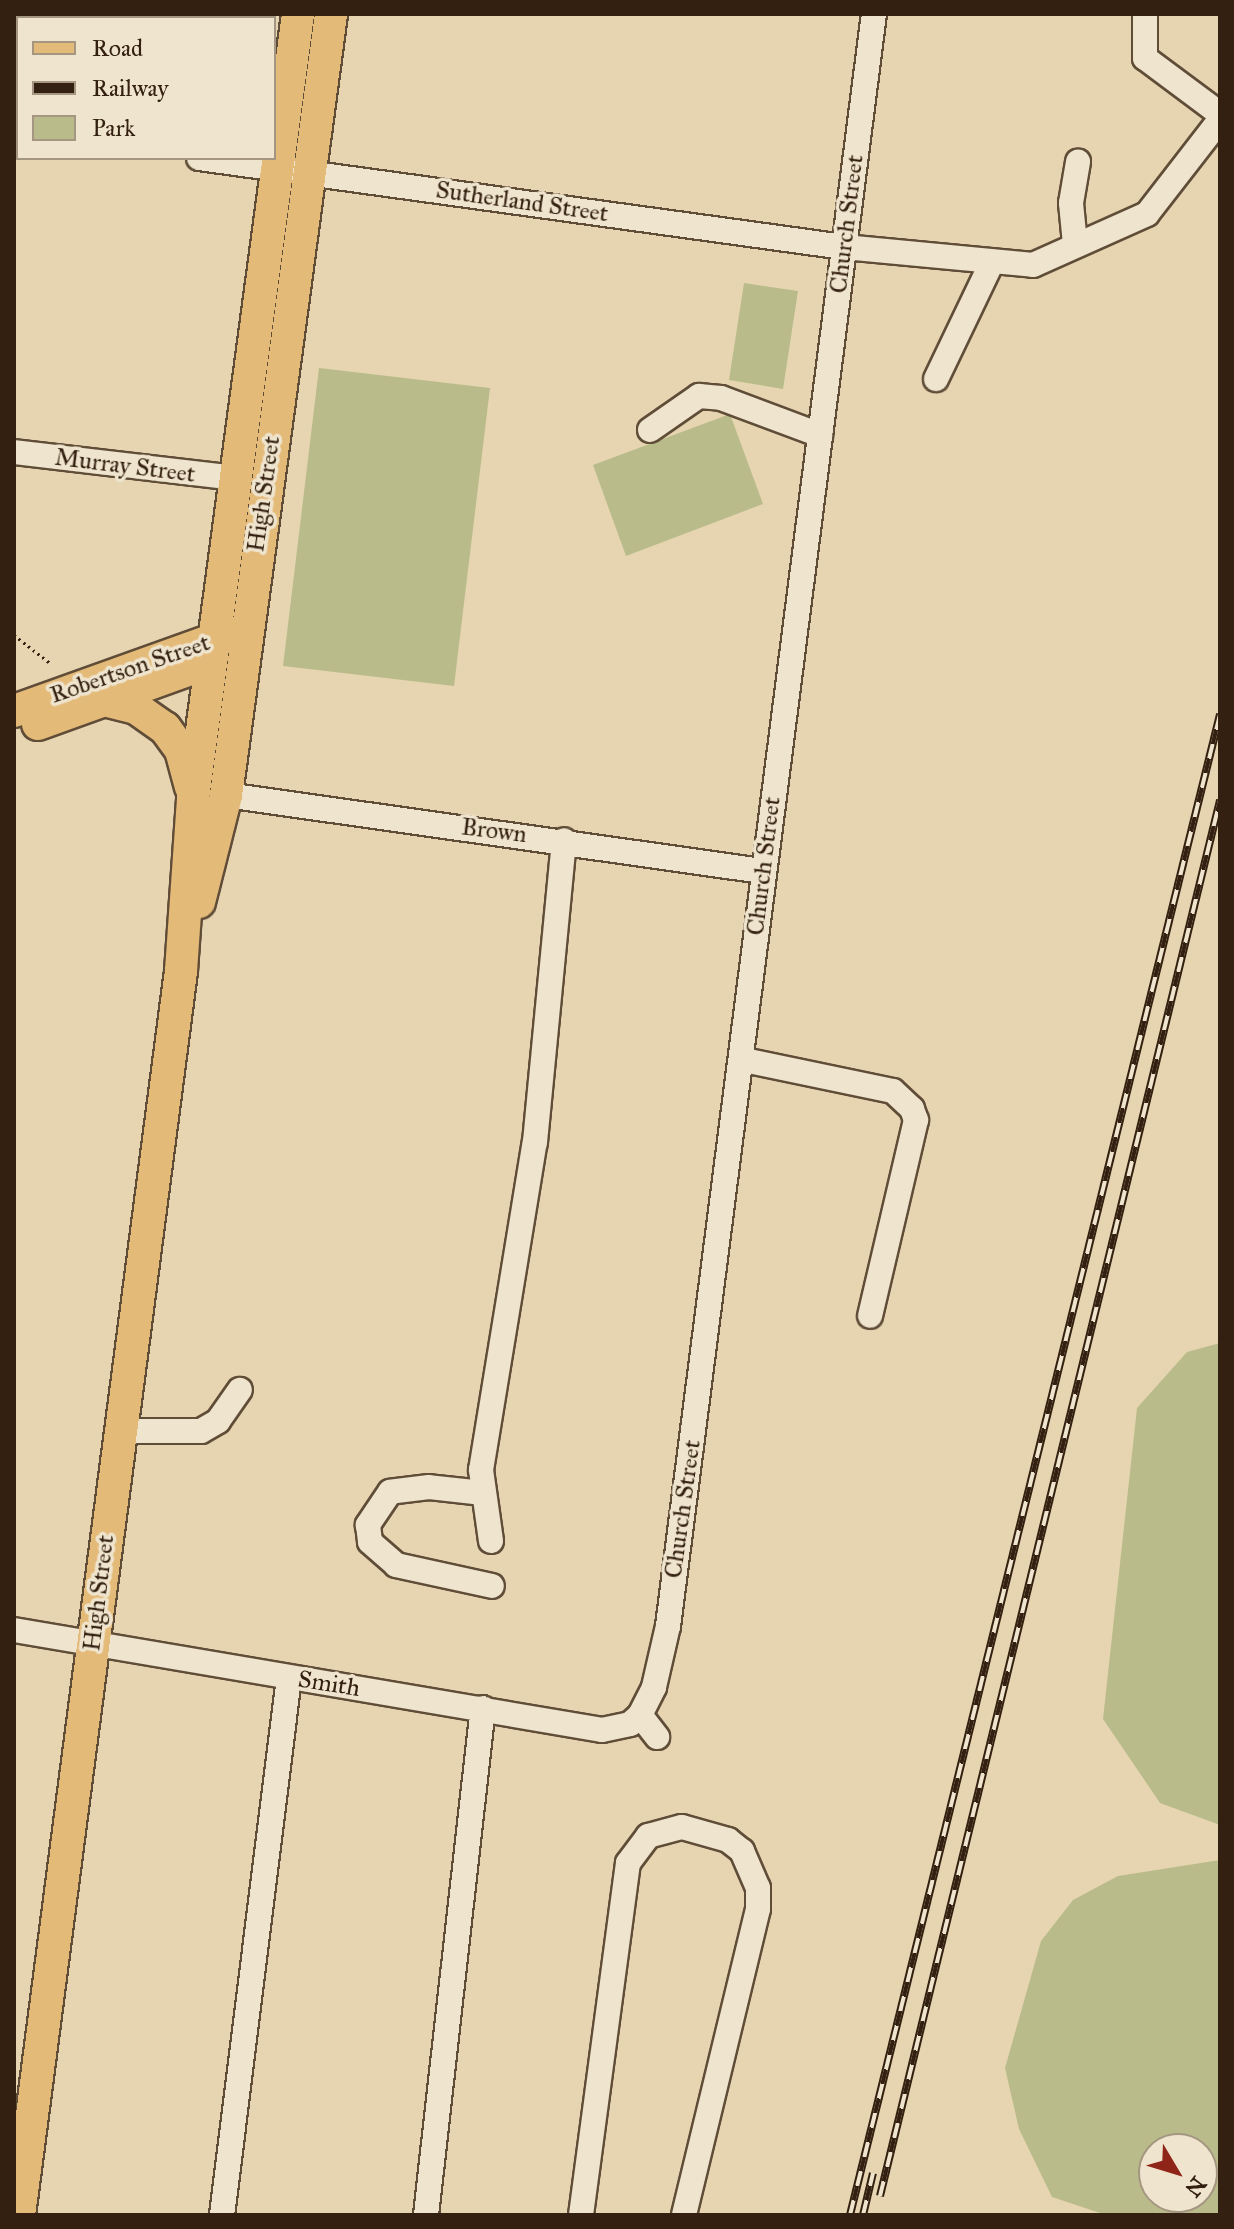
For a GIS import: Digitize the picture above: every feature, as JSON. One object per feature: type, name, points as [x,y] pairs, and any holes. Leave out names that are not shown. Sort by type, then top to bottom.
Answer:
[{"type":"main road","name":"High Street","points":[[181,971],[226,795],[236,478],[298,14]]},
{"type":"main road","name":"High Street","points":[[19,2215],[181,971],[193,798],[229,645],[310,174],[331,14]]},
{"type":"main road","name":"Robertson Street","points":[[14,732],[104,700],[229,645]]},
{"type":"main road","name":"Robertson Street","points":[[14,711],[229,645]]},
{"type":"main road","points":[[104,700],[136,708],[165,728],[181,750],[193,798]]},
{"type":"street","name":"Church Street","points":[[640,1715],[654,1687],[668,1626],[744,1060],[762,871],[874,14]]},
{"type":"street","points":[[1145,14],[1145,58],[1220,117]]},
{"type":"street","name":"Sutherland Street","points":[[213,160],[844,247],[992,262],[1044,264],[1075,244],[1147,214],[1220,117]]},
{"type":"street","points":[[1075,244],[1071,203],[1078,162]]},
{"type":"street","points":[[936,379],[992,262]]},
{"type":"street","points":[[650,430],[699,396],[721,398],[820,435]]},
{"type":"street","name":"Murray Street","points":[[14,452],[236,478]]},
{"type":"street","name":"Brown","points":[[226,795],[564,840],[762,871]]},
{"type":"street","points":[[491,1541],[483,1493],[491,1390],[535,1142],[564,840]]},
{"type":"street","points":[[744,1060],[893,1091],[912,1109],[916,1120],[870,1316]]},
{"type":"street","points":[[121,1431],[201,1431],[218,1421],[240,1390]]},
{"type":"street","points":[[483,1493],[399,1489],[374,1508],[368,1525],[370,1542],[396,1565],[492,1586]]},
{"type":"street","name":"Smith","points":[[14,1630],[602,1730],[630,1724],[640,1715]]},
{"type":"street","points":[[222,2215],[289,1678]]},
{"type":"street","points":[[426,2215],[483,1708]]},
{"type":"street","points":[[640,1715],[657,1737]]},
{"type":"street","points":[[581,2215],[628,1863],[648,1836],[682,1827],[728,1840],[742,1851],[758,1898],[747,1967],[684,2215]]},
{"type":"path","points":[[14,635],[50,663]]},
{"type":"green space","points":[[744,283],[798,291],[783,389],[729,380]]},
{"type":"green space","points":[[319,368],[490,388],[454,686],[283,666]]},
{"type":"green space","points":[[730,414],[763,504],[626,556],[593,465]]},
{"type":"green space","points":[[1220,1343],[1220,1825],[1160,1803],[1103,1719],[1137,1408],[1187,1352]]},
{"type":"green space","points":[[1220,1860],[1220,2215],[1106,2215],[1052,2197],[1019,2129],[1005,2068],[1041,1941],[1073,1900],[1118,1876]]},
{"type":"railway","points":[[850,2215],[1220,714]]},
{"type":"railway","points":[[880,2196],[1220,800]]},
{"type":"railway","points":[[863,2215],[873,2173]]}]
